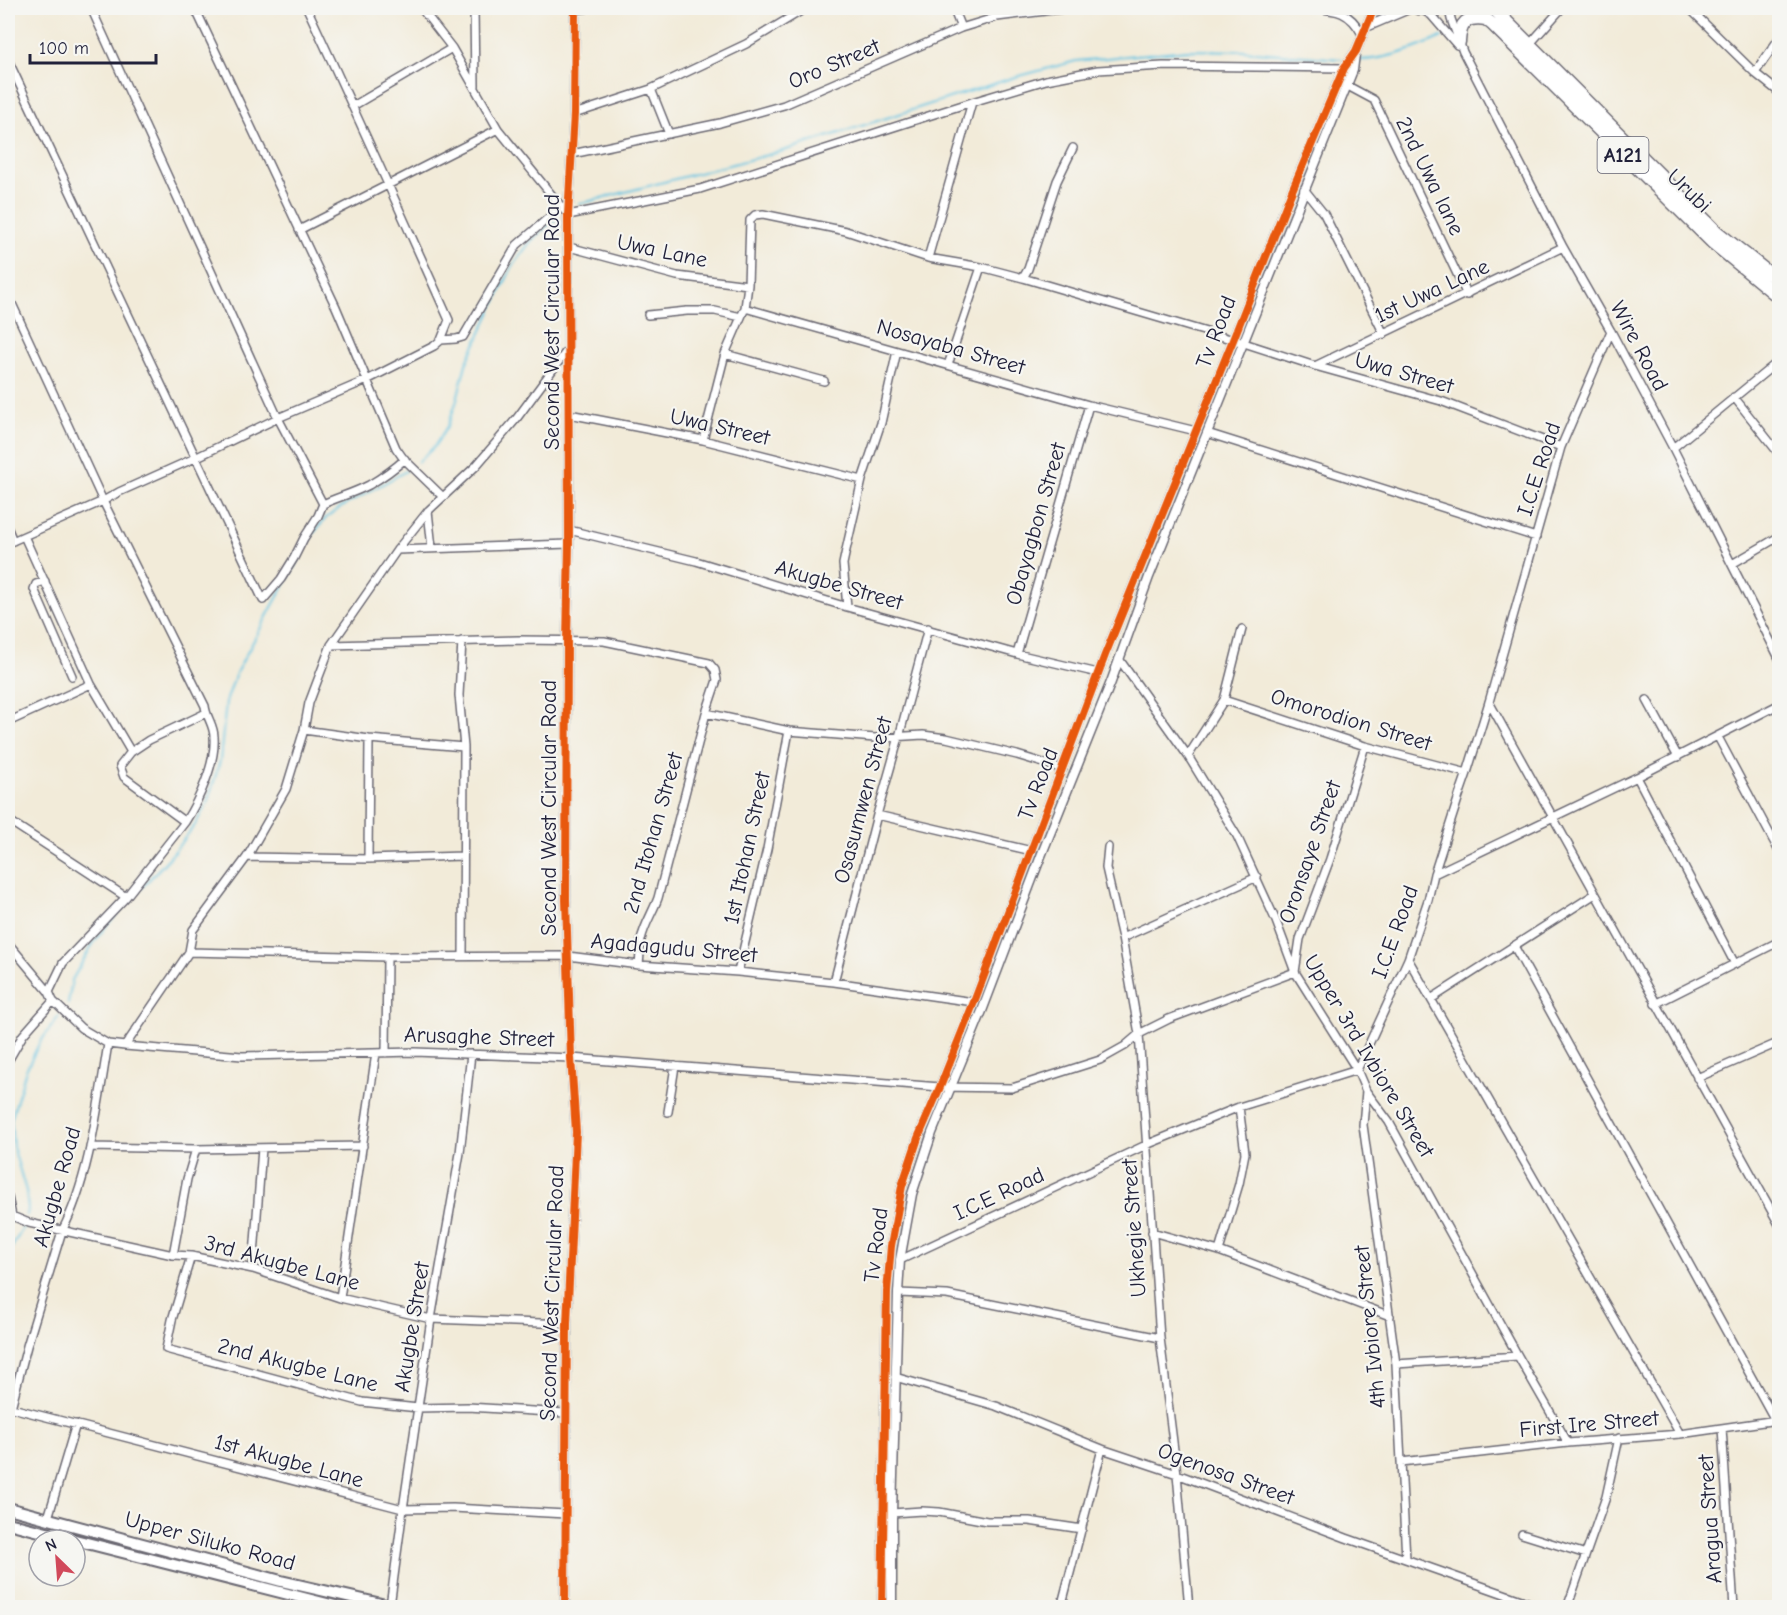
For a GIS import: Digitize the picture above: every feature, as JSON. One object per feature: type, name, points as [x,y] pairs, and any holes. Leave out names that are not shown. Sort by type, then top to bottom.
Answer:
[{"type":"highway","name":"Urubi","points":[[1472,8],[1491,11],[1515,30],[1717,232],[1779,282]]},
{"type":"highway","points":[[1461,47],[1462,25],[1491,11]]},
{"type":"highway","name":"Urubi","points":[[1491,11],[1712,242],[1779,298]]},
{"type":"main road","name":"Upper Siluko Road","points":[[8,1508],[281,1581],[403,1608]]},
{"type":"main road","name":"Upper Siluko Road","points":[[8,1523],[27,1528]]},
{"type":"main road","name":"Upper Siluko Road","points":[[87,1543],[343,1608]]},
{"type":"street","points":[[91,8],[278,418],[323,504]]},
{"type":"street","points":[[195,8],[336,307],[396,448],[443,497]]},
{"type":"street","points":[[8,529],[10,542],[103,501],[278,418],[367,380],[434,346],[441,340],[449,320],[307,8]]},
{"type":"street","points":[[421,8],[452,48],[498,129],[568,214],[700,189],[972,102],[1046,80],[1098,70],[1163,66],[1344,68]]},
{"type":"street","points":[[474,8],[475,88]]},
{"type":"street","points":[[575,9],[588,8]]},
{"type":"street","points":[[574,114],[651,89],[746,44],[806,8]]},
{"type":"street","points":[[953,8],[961,28]]},
{"type":"street","name":"Oro Street","points":[[572,154],[720,123],[784,105],[961,28],[997,17],[1062,8],[1108,8]]},
{"type":"street","points":[[1311,8],[1339,9],[1363,31],[1411,8]]},
{"type":"street","name":"Tv Road","points":[[892,1608],[892,1513],[898,1293],[900,1260],[912,1194],[932,1133],[1074,778],[1138,612],[1149,577],[1353,70],[1356,51],[1374,8]]},
{"type":"street","name":"Wire Road","points":[[1420,8],[1431,15],[1461,47]]},
{"type":"street","name":"Wire Road","points":[[1449,8],[1461,47],[1563,248],[1611,331],[1673,448],[1779,660]]},
{"type":"street","points":[[1529,45],[1562,8]]},
{"type":"street","points":[[1689,8],[1755,73],[1779,93]]},
{"type":"street","name":"Second West Circular Road","points":[[565,1608],[567,1324],[576,1132],[571,1058],[566,900],[569,544],[568,214],[574,114],[575,9]]},
{"type":"street","points":[[1755,73],[1779,37]]},
{"type":"street","points":[[352,106],[452,48]]},
{"type":"street","name":"Tv Road","points":[[882,1608],[887,1292],[891,1245],[902,1186],[918,1137],[974,1002],[1098,673],[1294,184],[1344,68],[1356,51]]},
{"type":"street","points":[[8,60],[263,600],[285,572],[323,504],[369,485],[397,467],[405,459]]},
{"type":"street","name":"2nd Uwa lane","points":[[1347,85],[1374,100],[1467,295]]},
{"type":"street","points":[[651,89],[669,134]]},
{"type":"street","points":[[928,258],[972,102]]},
{"type":"street","points":[[299,230],[498,129]]},
{"type":"street","points":[[1023,278],[1057,181],[1073,148]]},
{"type":"street","points":[[1304,189],[1324,214],[1384,334]]},
{"type":"street","points":[[441,340],[463,337],[517,245],[561,207]]},
{"type":"street","name":"Uwa Street","points":[[748,285],[750,220],[755,215],[763,214],[846,231],[928,258],[981,267],[1023,278],[1441,401],[1562,447]]},
{"type":"street","name":"Uwa Lane","points":[[569,247],[677,276],[748,285]]},
{"type":"street","name":"1st Uwa Lane","points":[[1316,366],[1563,248]]},
{"type":"street","points":[[948,365],[981,267]]},
{"type":"street","points":[[703,440],[725,354],[745,308],[748,285]]},
{"type":"street","points":[[8,295],[103,501],[205,706],[213,726],[214,738],[210,767],[185,822],[126,897],[63,963],[49,992]]},
{"type":"street","name":"Nosayaba Street","points":[[745,308],[1089,405],[1196,431]]},
{"type":"street","points":[[648,315],[715,311],[741,317]]},
{"type":"street","name":"I.C.E Road","points":[[900,1260],[1146,1145],[1239,1107],[1358,1070],[1408,959],[1489,702],[1562,447],[1611,331]]},
{"type":"street","points":[[125,1046],[189,952],[193,930],[247,857],[286,789],[304,730],[309,703],[331,645],[397,550],[428,511],[476,466],[517,418],[568,349]]},
{"type":"street","points":[[847,607],[843,564],[862,480],[881,423],[897,351]]},
{"type":"street","points":[[725,354],[824,381]]},
{"type":"street","points":[[1673,448],[1779,360]]},
{"type":"street","points":[[1734,398],[1779,455]]},
{"type":"street","name":"Obayagbon Street","points":[[1017,654],[1089,405]]},
{"type":"street","name":"Uwa Street","points":[[569,414],[703,440],[862,480]]},
{"type":"street","points":[[1207,433],[1536,537]]},
{"type":"street","points":[[428,511],[432,548]]},
{"type":"street","name":"Akugbe Street","points":[[569,530],[696,561],[847,607],[1017,654],[1098,673]]},
{"type":"street","points":[[24,536],[91,684],[131,752]]},
{"type":"street","points":[[1732,564],[1779,536]]},
{"type":"street","points":[[397,550],[569,544]]},
{"type":"street","points":[[45,581],[36,584],[34,589],[72,675]]},
{"type":"street","points":[[1124,609],[1138,612]]},
{"type":"street","name":"Osasumwen Street","points":[[834,982],[928,628]]},
{"type":"street","points":[[1188,756],[1224,700],[1242,629]]},
{"type":"street","points":[[331,645],[567,640]]},
{"type":"street","name":"2nd Itohan Street","points":[[567,640],[604,641],[699,659],[709,663],[715,670],[717,680],[706,713],[658,898],[641,939],[639,965]]},
{"type":"street","points":[[462,641],[459,694],[464,747],[463,956]]},
{"type":"street","name":"Upper 3rd Ivbiore Street","points":[[1119,659],[1188,756],[1237,836],[1276,921],[1295,972],[1358,1070],[1366,1091],[1389,1122],[1568,1443]]},
{"type":"street","points":[[8,722],[91,684]]},
{"type":"street","name":"Omorodion Street","points":[[1224,700],[1365,746],[1467,773]]},
{"type":"street","points":[[1647,700],[1678,757]]},
{"type":"street","points":[[1489,702],[1779,1226]]},
{"type":"street","points":[[1434,874],[1678,757],[1779,704]]},
{"type":"street","points":[[185,822],[124,777],[120,766],[131,752],[149,740],[206,713]]},
{"type":"street","points":[[706,713],[789,731],[876,738],[923,735],[946,738],[1063,769]]},
{"type":"street","points":[[304,730],[369,740],[464,747]]},
{"type":"street","name":"1st Itohan Street","points":[[738,972],[767,849],[789,731]]},
{"type":"street","points":[[1718,737],[1779,853]]},
{"type":"street","points":[[368,859],[369,740]]},
{"type":"street","name":"Oronsaye Street","points":[[1295,972],[1300,939],[1330,859],[1365,746]]},
{"type":"street","points":[[1637,777],[1735,964]]},
{"type":"street","points":[[877,815],[1032,851]]},
{"type":"street","points":[[8,820],[126,897]]},
{"type":"street","name":"Ukhegie Street","points":[[1108,847],[1106,868],[1122,938],[1138,1034],[1160,1338],[1177,1474],[1189,1608]]},
{"type":"street","points":[[247,857],[368,859],[463,856]]},
{"type":"street","points":[[1122,938],[1257,877]]},
{"type":"street","points":[[1431,999],[1595,894]]},
{"type":"street","points":[[1655,1004],[1779,941]]},
{"type":"street","points":[[8,943],[49,992],[53,1001],[81,1028],[108,1044]]},
{"type":"street","points":[[1514,946],[1777,1420]]},
{"type":"street","name":"Agadagudu Street","points":[[189,952],[387,957],[568,956],[639,965],[834,982],[974,1002]]},
{"type":"street","points":[[386,1053],[387,957]]},
{"type":"street","points":[[1408,959],[1680,1434]]},
{"type":"street","name":"Arusaghe Street","points":[[108,1044],[242,1056],[386,1053],[571,1058],[940,1088],[1012,1088],[1100,1060],[1125,1046],[1138,1034],[1169,1019],[1295,972]]},
{"type":"street","points":[[8,1060],[23,1035],[53,1001]]},
{"type":"street","points":[[1697,1078],[1779,1042]]},
{"type":"street","name":"Akugbe Road","points":[[9,1407],[90,1147],[108,1044]]},
{"type":"street","points":[[340,1298],[376,1053]]},
{"type":"street","name":"Akugbe Street","points":[[390,1606],[431,1319],[460,1153],[471,1054]]},
{"type":"street","points":[[668,1112],[675,1065]]},
{"type":"street","name":"4th Ivbiore Street","points":[[1366,1091],[1363,1125],[1396,1364],[1406,1559]]},
{"type":"street","points":[[1219,1251],[1239,1184],[1245,1153],[1239,1107]]},
{"type":"street","points":[[90,1147],[196,1149],[363,1146]]},
{"type":"street","points":[[254,1269],[262,1148]]},
{"type":"street","points":[[173,1255],[187,1179],[196,1149]]},
{"type":"street","name":"3rd Akugbe Lane","points":[[8,1197],[10,1220],[173,1255],[191,1256],[254,1269],[340,1298],[431,1319],[567,1324]]},
{"type":"street","points":[[1152,1232],[1219,1251],[1390,1316]]},
{"type":"street","name":"2nd Akugbe Lane","points":[[191,1256],[172,1320],[166,1350],[362,1402],[418,1408],[468,1407],[565,1413]]},
{"type":"street","points":[[898,1293],[946,1295],[1160,1338]]},
{"type":"street","points":[[1396,1364],[1518,1356]]},
{"type":"street","name":"Ogenosa Street","points":[[895,1377],[996,1406],[1102,1449],[1177,1474],[1346,1538],[1544,1608]]},
{"type":"street","name":"1st Akugbe Lane","points":[[9,1407],[403,1509],[453,1508],[566,1514]]},
{"type":"street","name":"First Ire Street","points":[[1401,1462],[1568,1443],[1680,1434],[1777,1420]]},
{"type":"street","points":[[48,1518],[76,1424]]},
{"type":"street","name":"Aragua Street","points":[[1722,1428],[1734,1608]]},
{"type":"street","points":[[1567,1608],[1606,1497],[1619,1438]]},
{"type":"street","points":[[1061,1608],[1102,1449]]},
{"type":"street","points":[[892,1513],[939,1512],[987,1521],[1029,1521],[1082,1529]]},
{"type":"street","points":[[1522,1534],[1586,1554]]},
{"type":"waterway","points":[[1358,60],[1401,53],[1442,37]]},
{"type":"waterway","points":[[579,204],[783,151],[1012,78],[1076,61],[1187,50],[1244,51],[1341,59]]},
{"type":"waterway","points":[[418,462],[434,447],[448,425],[466,364],[513,265],[531,241],[557,218]]},
{"type":"waterway","points":[[68,1004],[72,980],[94,942],[170,857],[195,825],[208,801],[220,761],[226,702],[236,673],[311,536],[326,518],[340,508],[406,471]]},
{"type":"waterway","points":[[27,1215],[26,1191],[13,1147],[11,1120],[26,1070],[39,1044],[59,1016]]},
{"type":"waterway","points":[[8,1254],[23,1228]]},
{"type":"cycle path","points":[[565,1608],[567,1324],[576,1132],[571,1058],[566,900],[569,544],[568,215],[574,114],[575,8]]},
{"type":"cycle path","points":[[882,1608],[887,1292],[891,1246],[902,1186],[918,1138],[974,1002],[1105,655],[1291,193],[1344,68],[1356,51],[1374,8]]}]
